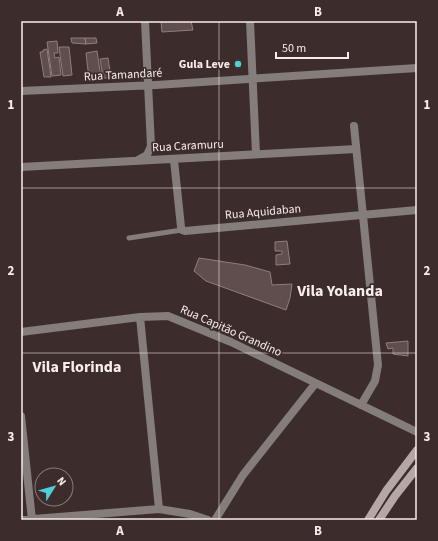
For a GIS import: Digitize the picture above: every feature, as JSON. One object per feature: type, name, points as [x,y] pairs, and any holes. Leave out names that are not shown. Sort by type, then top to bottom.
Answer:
[{"type":"main road","points":[[368,520],[386,491],[417,450]]},
{"type":"main road","points":[[379,520],[395,496],[417,468]]},
{"type":"street","points":[[134,161],[148,155],[151,146],[145,21]]},
{"type":"street","points":[[250,21],[256,154]]},
{"type":"street","name":"Rua Tamandaré","points":[[21,91],[253,79],[417,68]]},
{"type":"street","points":[[354,126],[378,365],[375,381],[361,405]]},
{"type":"street","points":[[151,146],[158,156],[171,160],[182,230]]},
{"type":"street","name":"Rua Caramuru","points":[[21,167],[356,149]]},
{"type":"street","name":"Rua Aquidaban","points":[[182,230],[185,231],[417,210]]},
{"type":"street","name":"Rua Capitão Grandino","points":[[21,332],[140,317],[168,316],[231,342],[315,384],[417,432]]},
{"type":"street","points":[[140,317],[159,509]]},
{"type":"street","points":[[215,520],[243,475],[315,384]]},
{"type":"street","points":[[21,416],[32,520]]},
{"type":"street","points":[[21,520],[159,509],[190,514],[208,520]]},
{"type":"lane","points":[[129,238],[182,230]]},
{"type":"building","points":[[161,21],[191,21],[193,30],[162,32]]},
{"type":"building","points":[[71,38],[85,38],[86,44],[72,43]]},
{"type":"building","points":[[85,38],[96,38],[97,43],[86,44]]},
{"type":"building","points":[[57,41],[58,53],[54,53],[55,58],[59,57],[61,75],[52,76],[47,42]]},
{"type":"building","points":[[59,47],[69,47],[72,75],[63,76]]},
{"type":"building","points":[[47,49],[51,77],[44,77],[40,52]]},
{"type":"building","points":[[97,51],[101,78],[89,79],[86,53]]},
{"type":"building","points":[[108,58],[111,78],[103,78],[100,59]]},
{"type":"building","points":[[287,241],[290,264],[276,265],[276,255],[282,254],[282,251],[275,251],[275,242]]},
{"type":"building","points":[[199,258],[245,265],[270,272],[272,285],[292,284],[286,310],[206,281],[194,271]]},
{"type":"building","points":[[408,341],[408,356],[393,354],[393,348],[388,349],[386,343]]},
{"type":"place","name":"Gula Leve","points":[[238,64]]},
{"type":"district","name":"Vila Yolanda","points":[[340,291]]},
{"type":"district","name":"Vila Florinda","points":[[77,367]]}]
